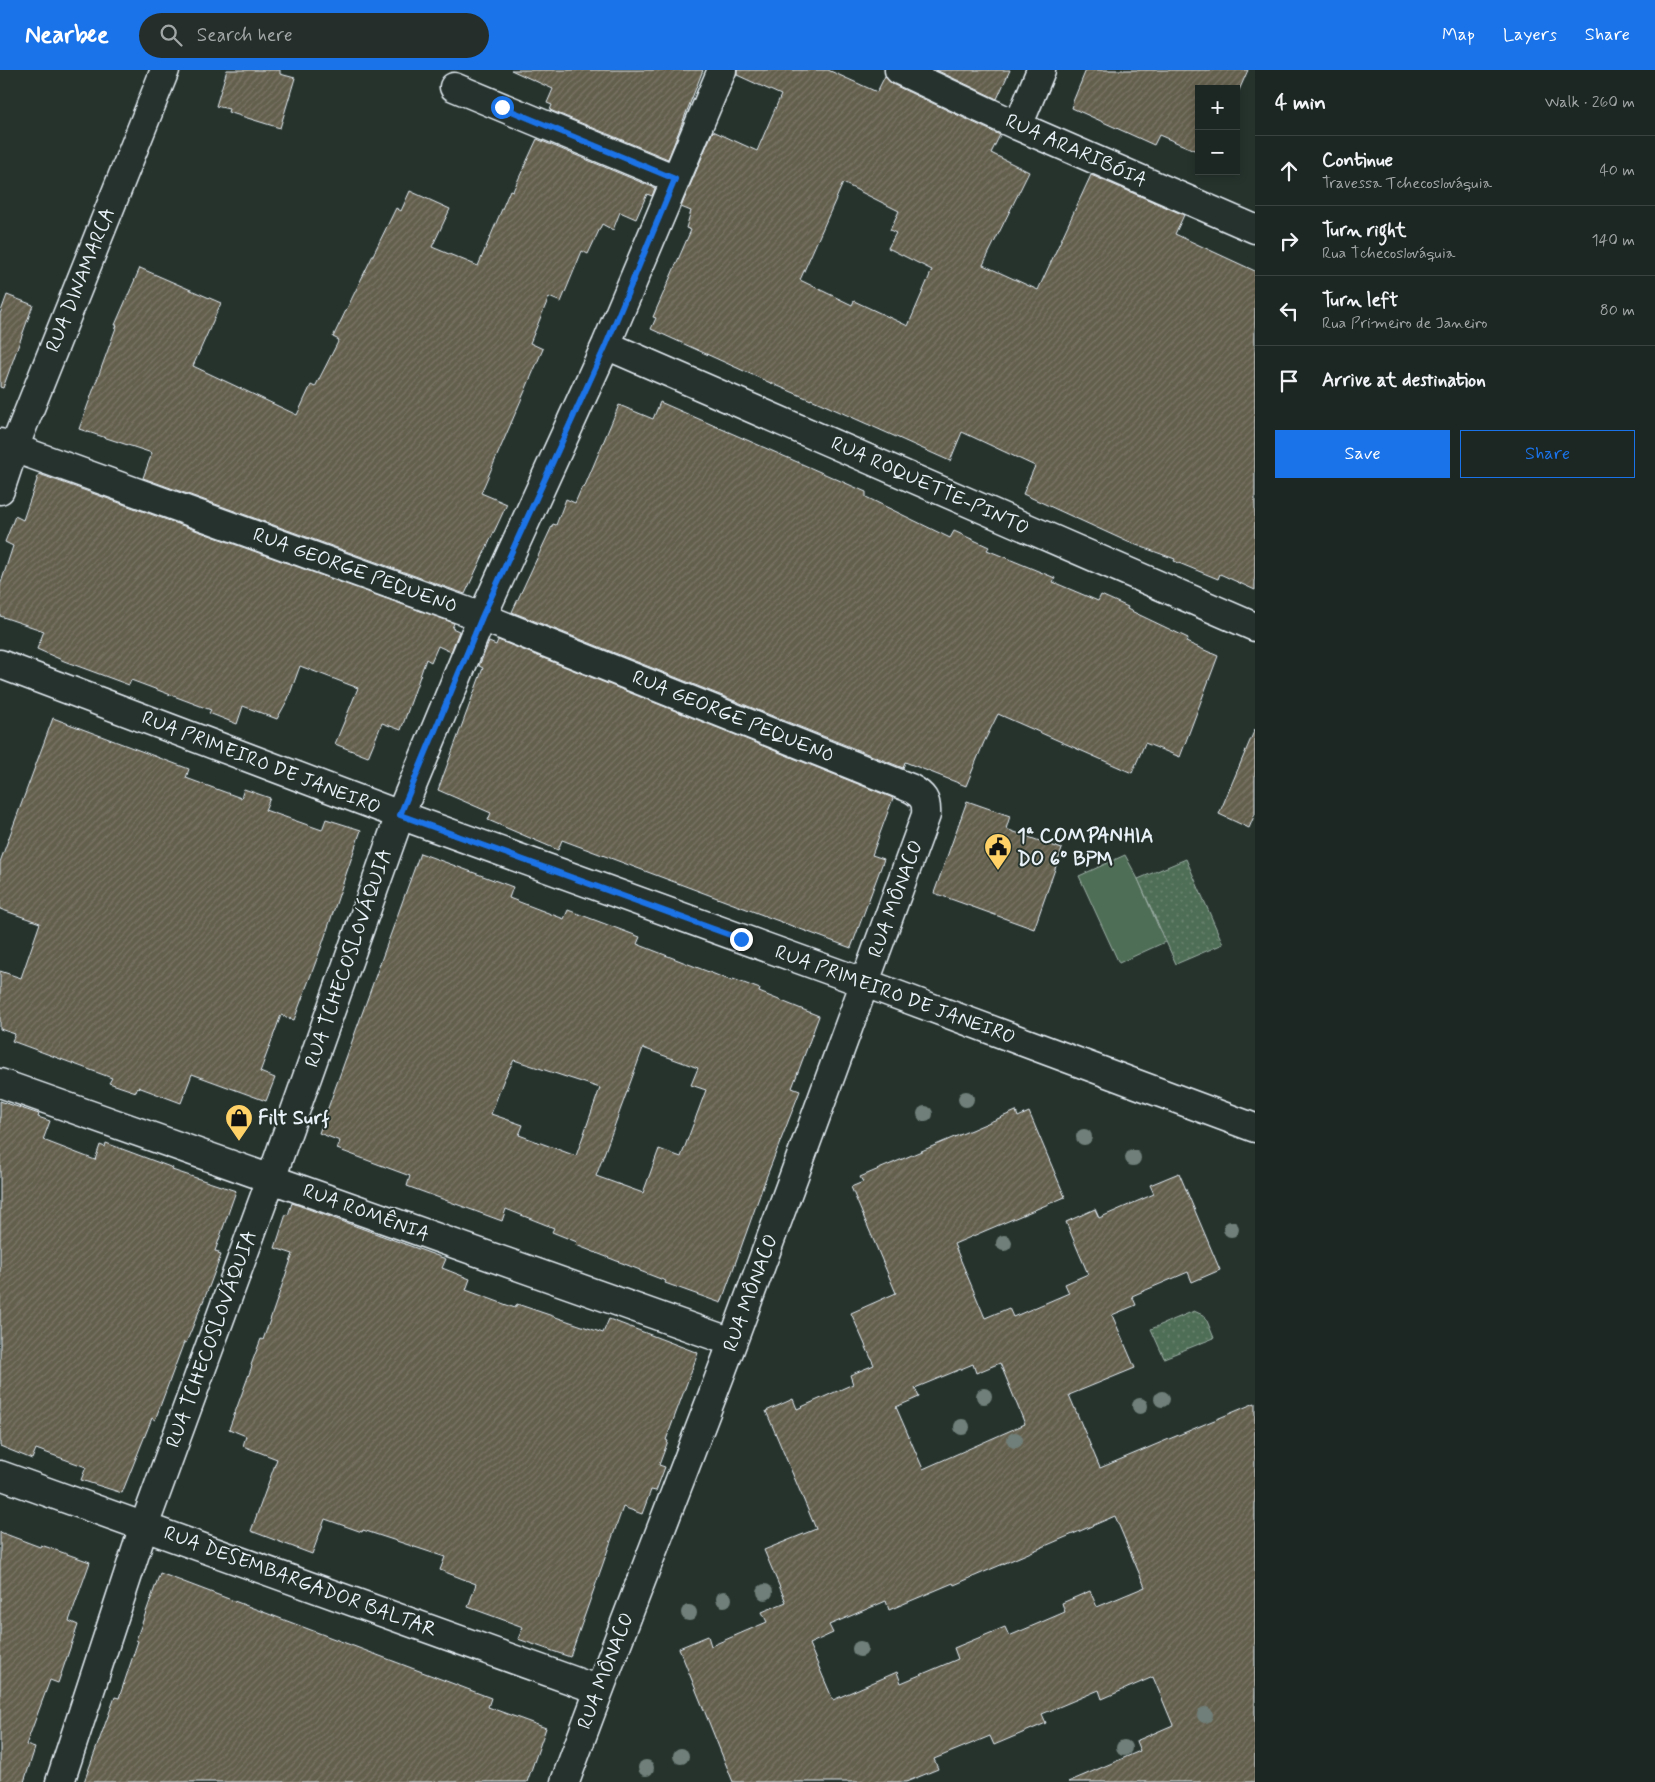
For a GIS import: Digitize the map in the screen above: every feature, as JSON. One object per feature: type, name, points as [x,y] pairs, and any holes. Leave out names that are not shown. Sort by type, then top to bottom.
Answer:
[{"type":"street","name":"RUA DINAMARCA","points":[[0,490],[7,445],[165,70]]},
{"type":"street","name":"RUA TCHECOSLOVÁQUIA","points":[[60,1782],[144,1526],[272,1179],[400,815],[482,617],[606,345],[722,70]]},
{"type":"street","name":"RUA ARARIBÓIA","points":[[899,70],[1018,126],[1255,229]]},
{"type":"street","points":[[1018,126],[1041,70]]},
{"type":"street","points":[[454,88],[675,179]]},
{"type":"street","name":"RUA ROQUETTE-PINTO","points":[[606,345],[1255,627]]},
{"type":"street","name":"RUA GEORGE PEQUENO","points":[[7,445],[482,617],[910,788],[920,794],[926,801]]},
{"type":"street","name":"RUA PRIMEIRO DE JANEIRO","points":[[0,664],[400,815],[865,983],[1255,1128]]},
{"type":"street","name":"RUA MÔNACO","points":[[565,1782],[732,1342],[865,983],[926,815],[926,801]]},
{"type":"street","name":"RUA ROMÊNIA","points":[[0,1083],[732,1342]]},
{"type":"street","name":"RUA DESEMBARGADOR BALTAR","points":[[0,1475],[599,1690]]},
{"type":"green space","points":[[1125,855],[1138,879],[1165,942],[1119,963],[1079,876]]},
{"type":"green space","points":[[1186,859],[1223,944],[1176,964],[1138,879]]},
{"type":"green space","points":[[1194,1311],[1205,1316],[1214,1338],[1164,1358],[1151,1329]]},
{"type":"building","points":[[227,70],[280,70],[280,74],[295,78],[280,128],[228,112],[229,109],[216,106]]},
{"type":"building","points":[[511,70],[703,70],[668,159],[550,110],[552,105],[547,103],[553,89]]},
{"type":"building","points":[[737,70],[828,70],[877,92],[885,76],[892,84],[1000,135],[991,153],[1029,172],[983,265],[1038,290],[1091,175],[1184,215],[1175,234],[1255,271],[1255,590],[1220,574],[1218,579],[1174,561],[1175,559],[1128,542],[1023,494],[1035,466],[962,432],[950,461],[651,329],[656,318],[653,317],[691,230],[686,228],[691,211],[681,207],[713,131],[757,151],[781,95],[737,75]],"holes":[[[843,183],[899,211],[890,230],[896,233],[888,248],[932,270],[908,326],[854,301],[852,305],[800,280]]]},
{"type":"building","points":[[936,70],[1010,70],[997,99]]},
{"type":"building","points":[[1086,70],[1248,70],[1240,88],[1240,85],[1195,85],[1195,150],[1159,135],[1154,145],[1072,108]]},
{"type":"building","points":[[537,139],[655,188],[652,196],[647,194],[636,219],[620,212],[613,230],[602,224],[588,254],[582,251],[561,302],[549,297],[530,343],[543,349],[481,493],[507,504],[465,594],[143,478],[152,453],[79,429],[117,325],[115,325],[140,268],[221,303],[193,366],[297,415],[311,385],[315,387],[339,340],[333,337],[396,208],[401,211],[410,191],[450,209],[432,247],[478,266],[510,190],[513,191]]},
{"type":"building","points":[[7,295],[33,305],[3,388],[0,387],[0,314]]},
{"type":"building","points":[[660,402],[866,492],[866,497],[950,538],[954,531],[989,547],[987,550],[1055,578],[1053,582],[1098,601],[1101,595],[1128,607],[1127,609],[1188,638],[1186,642],[1218,656],[1180,757],[1145,743],[1132,773],[998,714],[966,786],[905,762],[903,768],[512,612],[553,524],[556,525],[566,499],[575,503],[582,487],[584,488],[619,405],[653,419]]},
{"type":"building","points":[[39,474],[454,623],[452,628],[459,631],[451,652],[438,646],[431,662],[426,659],[401,730],[382,723],[368,757],[335,744],[358,688],[300,666],[288,699],[277,719],[243,706],[237,724],[209,713],[211,710],[131,680],[129,685],[64,661],[37,649],[44,631],[0,616],[0,586],[13,546],[5,542],[15,516],[23,520]]},
{"type":"building","points":[[498,640],[893,798],[872,855],[884,859],[851,948],[562,840],[558,850],[488,820],[491,813],[438,790],[483,668],[479,666],[489,642],[496,645]]},
{"type":"building","points":[[53,718],[189,769],[186,778],[241,798],[244,789],[270,798],[265,810],[322,830],[326,819],[361,830],[321,948],[294,1020],[281,1015],[260,1072],[275,1078],[266,1101],[192,1074],[181,1103],[138,1087],[136,1092],[109,1083],[112,1078],[12,1041],[15,1034],[0,1029],[0,971],[21,978],[40,923],[0,909],[0,862]]},
{"type":"building","points":[[1255,729],[1255,814],[1249,828],[1219,814]]},
{"type":"building","name":"1ª COMPANHIA DO 6º BPM","points":[[967,801],[1010,816],[1006,829],[1062,849],[1034,929],[934,893]]},
{"type":"building","points":[[420,853],[513,887],[509,898],[564,919],[568,910],[640,937],[637,944],[732,981],[733,979],[760,989],[759,992],[819,1016],[792,1088],[800,1091],[721,1303],[665,1283],[666,1281],[576,1245],[577,1242],[552,1232],[554,1228],[506,1209],[502,1221],[407,1186],[410,1176],[337,1149],[340,1141],[319,1133]],"holes":[[[643,1048],[698,1068],[691,1085],[706,1090],[681,1157],[659,1149],[643,1193],[596,1176]],[[514,1060],[600,1088],[576,1156],[519,1135],[523,1125],[491,1114],[504,1079]]]},
{"type":"building","points":[[0,1101],[39,1114],[38,1117],[50,1121],[43,1140],[95,1160],[100,1145],[105,1147],[106,1143],[173,1168],[172,1170],[236,1191],[215,1251],[221,1255],[209,1287],[186,1343],[184,1342],[155,1420],[152,1418],[122,1493],[81,1480],[86,1467],[36,1449],[32,1459],[0,1446]]},
{"type":"building","points":[[1016,1111],[1018,1117],[1029,1112],[1065,1197],[954,1244],[985,1318],[1009,1308],[1013,1317],[1069,1293],[1065,1284],[1088,1274],[1066,1222],[1095,1209],[1099,1218],[1154,1194],[1150,1185],[1179,1173],[1220,1270],[1192,1282],[1188,1272],[1132,1296],[1136,1305],[1112,1315],[1135,1368],[1069,1395],[1100,1468],[1255,1403],[1255,1782],[1068,1782],[1140,1751],[1136,1741],[1173,1725],[1153,1677],[1102,1699],[1099,1690],[1042,1714],[1046,1723],[994,1745],[990,1736],[934,1759],[938,1769],[906,1782],[733,1782],[679,1648],[708,1636],[711,1646],[767,1622],[762,1612],[786,1602],[764,1550],[816,1529],[766,1411],[793,1399],[797,1409],[853,1384],[850,1375],[874,1365],[851,1313],[896,1293],[851,1187],[863,1182],[860,1177]],"holes":[[[1000,1363],[1025,1424],[923,1469],[896,1407],[919,1397],[915,1388],[973,1364],[976,1373]],[[1115,1516],[1145,1587],[1097,1607],[1090,1591],[1062,1603],[1065,1612],[1009,1636],[1005,1627],[954,1648],[958,1659],[901,1683],[897,1672],[833,1700],[809,1644],[833,1633],[829,1625],[886,1601],[889,1610],[953,1583],[954,1585]]]},
{"type":"building","points":[[292,1203],[446,1259],[442,1268],[470,1279],[466,1290],[515,1308],[517,1304],[603,1333],[609,1319],[698,1353],[666,1440],[668,1441],[659,1465],[665,1467],[656,1491],[651,1490],[642,1514],[623,1507],[570,1657],[518,1639],[523,1627],[468,1607],[476,1584],[440,1570],[445,1557],[325,1519],[312,1554],[251,1531],[277,1459],[243,1446],[246,1436],[229,1429],[293,1254],[275,1248],[286,1214],[288,1215]]},
{"type":"building","points":[[0,1532],[40,1547],[41,1545],[90,1562],[69,1621],[78,1625],[58,1683],[50,1680],[26,1745],[35,1748],[24,1782],[0,1782]]},
{"type":"building","points":[[160,1573],[491,1698],[488,1707],[546,1728],[527,1782],[84,1782],[115,1697],[119,1698],[138,1641],[136,1640]]},
{"type":"place","name":"1ª COMPANHIA DO 6º BPM","points":[[998,871]]},
{"type":"place","name":"Filt Surf","points":[[239,1142]]},
{"type":"route","points":[[502,107],[675,179],[606,345],[482,617],[400,815],[741,939]]}]
